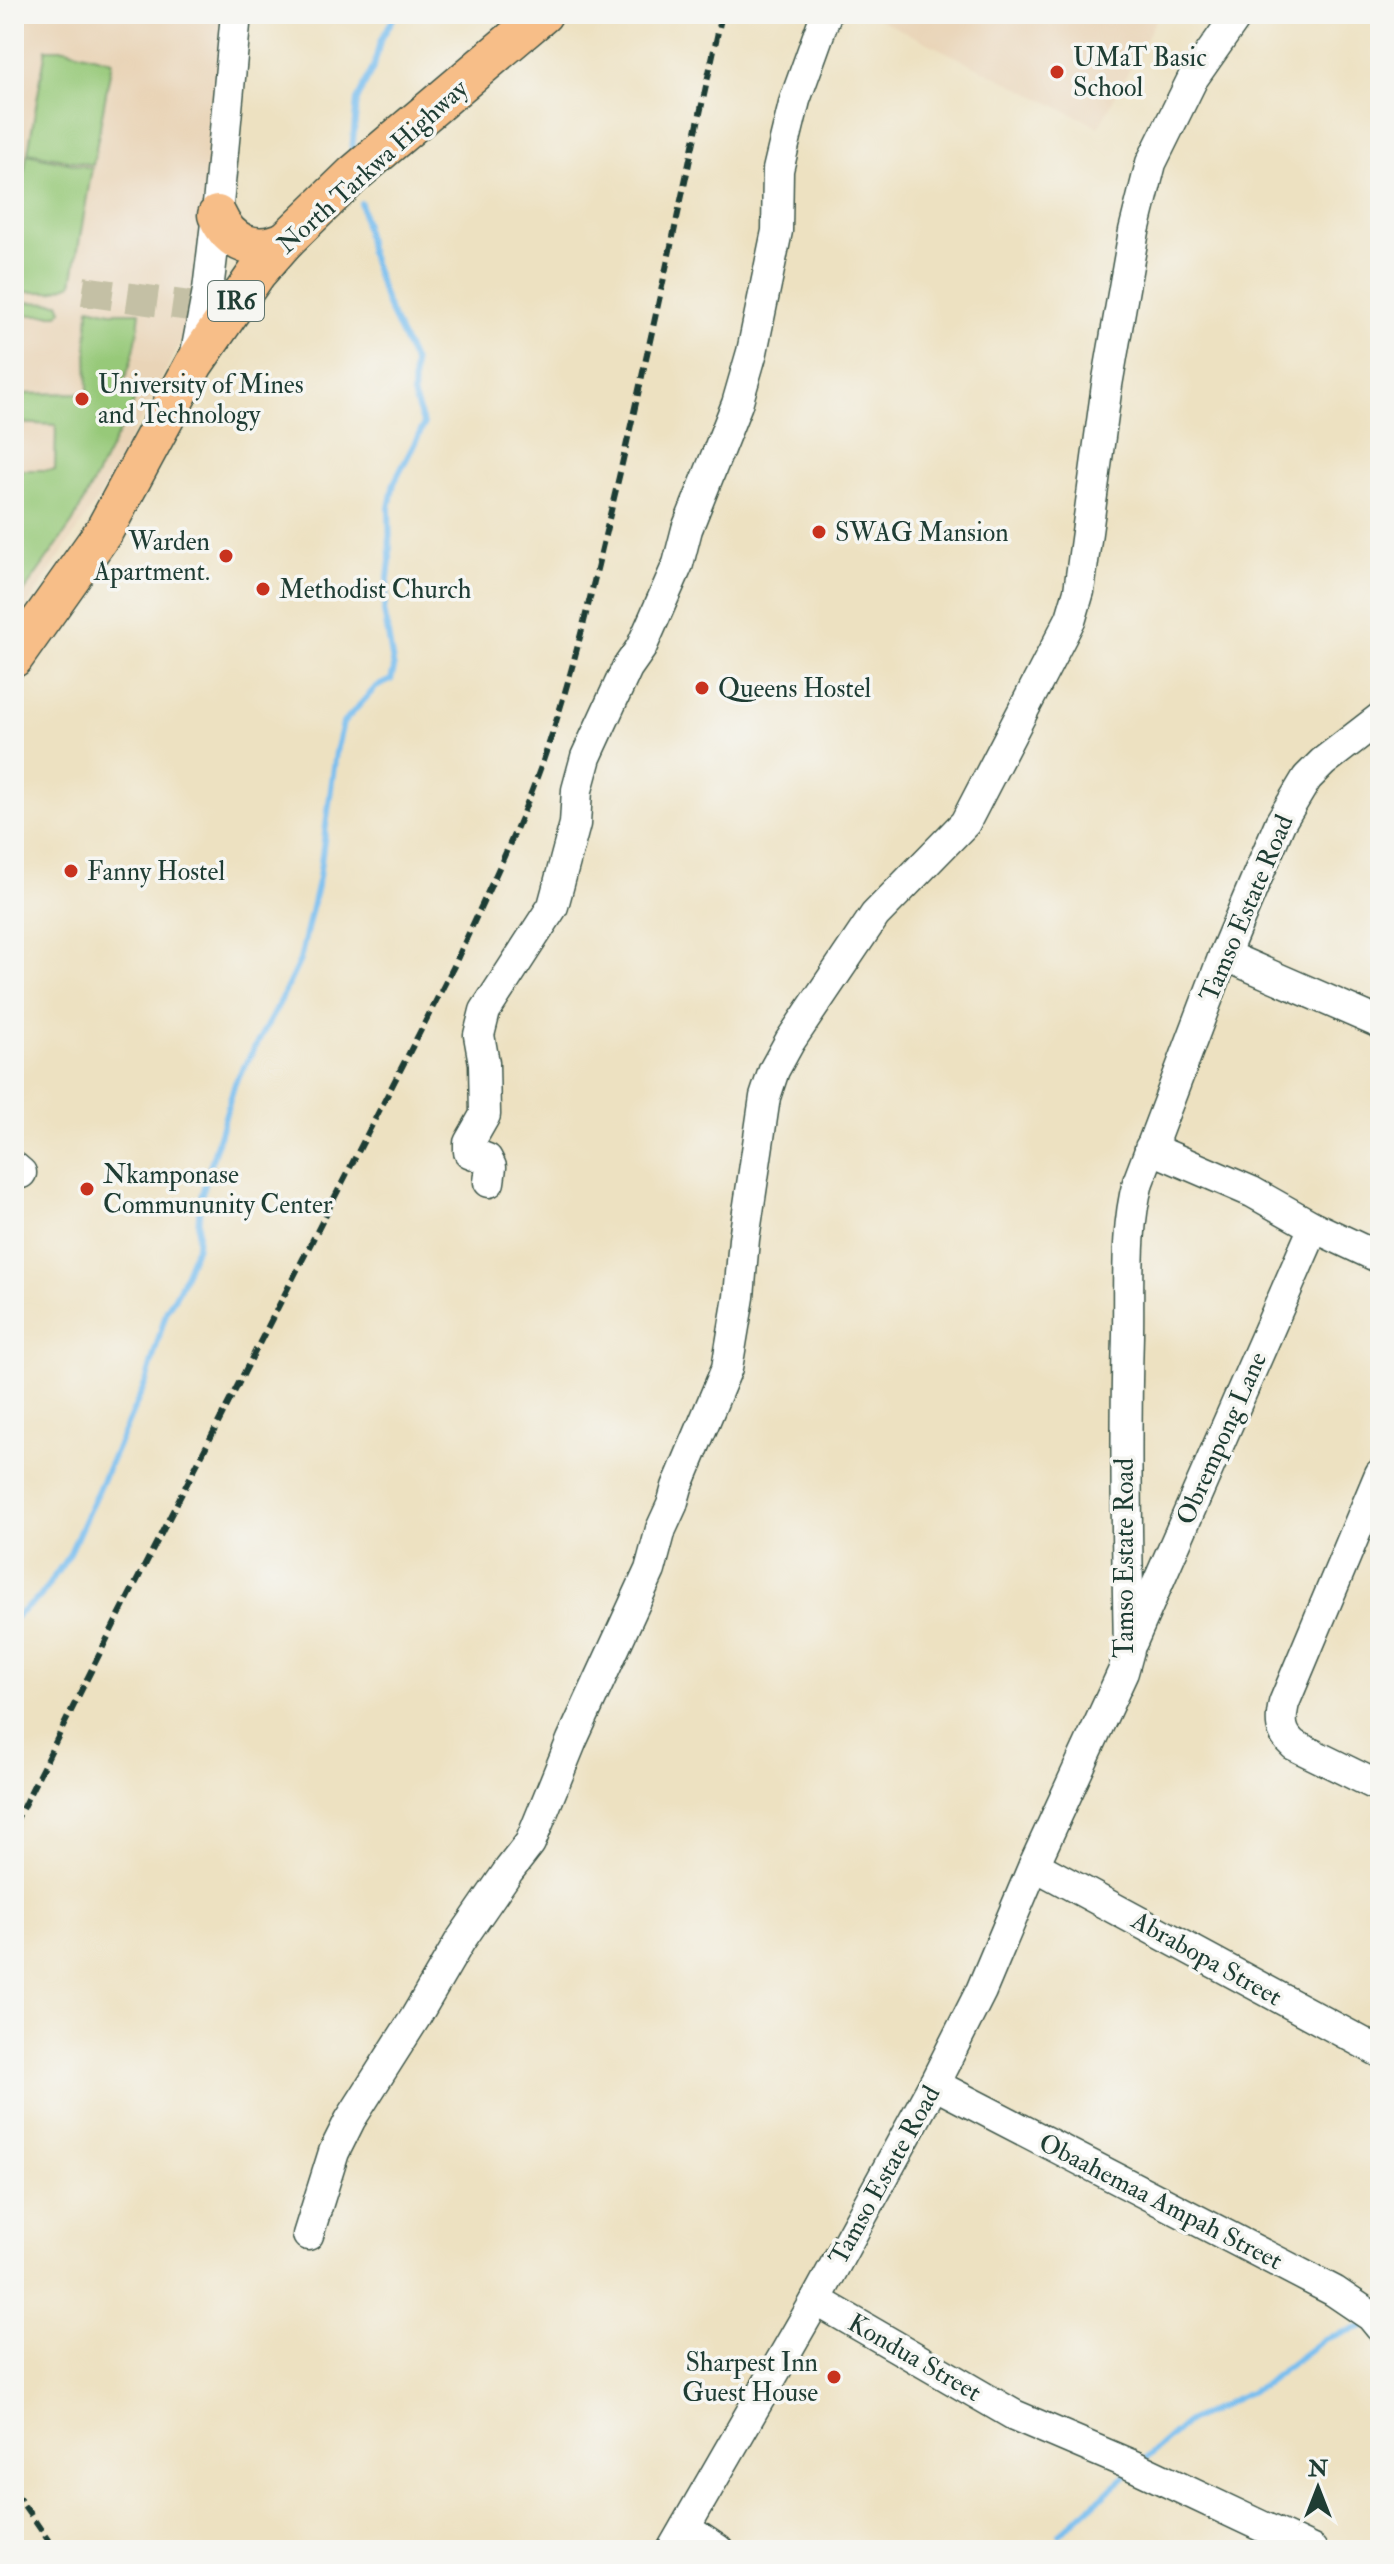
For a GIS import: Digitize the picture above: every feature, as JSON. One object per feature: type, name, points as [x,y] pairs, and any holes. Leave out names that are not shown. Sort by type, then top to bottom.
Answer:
[{"type":"main road","name":"North Tarkwa Highway","points":[[14,658],[104,531],[194,364],[257,273],[354,174],[543,14]]},
{"type":"main road","points":[[217,215],[227,234],[245,245],[267,248],[286,240]]},
{"type":"street","points":[[194,364],[208,290],[217,215],[236,14]]},
{"type":"street","points":[[489,1182],[491,1167],[487,1159],[469,1152],[469,1143],[485,1115],[484,1063],[479,1035],[485,1011],[553,906],[575,824],[577,790],[586,757],[627,668],[641,648],[678,564],[687,529],[737,404],[752,352],[777,231],[778,170],[795,100],[826,14]]},
{"type":"street","points":[[308,2235],[334,2152],[350,2120],[460,1941],[530,1843],[572,1740],[650,1570],[677,1487],[727,1368],[765,1097],[780,1056],[875,915],[965,823],[1071,618],[1079,591],[1107,385],[1134,231],[1151,163],[1193,78],[1238,14]]},
{"type":"street","name":"Tamso Estate Road","points":[[678,2539],[816,2300],[934,2084],[981,1991],[1034,1865],[1117,1688],[1129,1650],[1125,1448],[1129,1249],[1133,1200],[1224,955],[1280,823],[1307,778],[1380,718]]},
{"type":"street","points":[[1224,955],[1380,1023]]},
{"type":"street","points":[[1150,1148],[1252,1192],[1314,1227],[1380,1258]]},
{"type":"street","name":"Obrempong Lane","points":[[1129,1650],[1314,1227]]},
{"type":"street","points":[[1380,1474],[1284,1703],[1281,1717],[1285,1737],[1294,1745],[1380,1787]]},
{"type":"street","name":"Abrabopa Street","points":[[1034,1865],[1380,2052]]},
{"type":"street","name":"Obaahemaa Ampah Street","points":[[934,2084],[1334,2291],[1371,2316],[1380,2327]]},
{"type":"street","name":"Kondua Street","points":[[816,2300],[1014,2415],[1136,2467],[1312,2550]]},
{"type":"street","points":[[678,2539],[718,2550]]},
{"type":"shaded area","name":"University of Mines and Technology","points":[[14,14],[226,14],[202,302],[100,496],[14,626]]},
{"type":"shaded area","name":"UMaT Basic School","points":[[873,14],[1159,14],[1099,127]]},
{"type":"green space","points":[[46,49],[66,49],[112,61],[93,165],[28,152]]},
{"type":"green space","points":[[27,154],[92,168],[72,284],[52,292],[14,292],[14,239]]},
{"type":"green space","points":[[14,302],[59,303],[62,310],[58,315],[14,315]]},
{"type":"green space","points":[[89,307],[111,312],[140,312],[135,347],[124,381],[134,402],[73,522],[23,593],[17,597],[14,595],[14,470],[55,470],[56,425],[14,423],[14,394],[88,393]]},
{"type":"waterway","points":[[352,151],[357,100],[374,66],[380,41],[396,14]]},
{"type":"waterway","points":[[14,1618],[40,1597],[69,1555],[146,1382],[167,1309],[178,1292],[197,1246],[200,1200],[235,1083],[300,960],[319,877],[336,752],[343,723],[376,687],[391,680],[394,669],[384,611],[390,561],[389,508],[394,483],[424,425],[413,395],[414,362],[387,305],[370,254],[361,203]]},
{"type":"waterway","points":[[1143,2461],[1186,2423],[1262,2386],[1324,2339],[1367,2325]]},
{"type":"waterway","points":[[1059,2534],[1129,2473]]},
{"type":"tunnel","points":[[83,291],[204,308]]},
{"type":"railway","points":[[14,1825],[454,966],[535,782],[565,692],[591,595],[722,14]]},
{"type":"railway","points":[[14,2491],[55,2550]]},
{"type":"place","name":"UMaT Basic School","points":[[1057,72]]},
{"type":"place","name":"University of Mines and Technology","points":[[82,399]]},
{"type":"place","name":"SWAG Mansion","points":[[819,532]]},
{"type":"place","name":"Warden Apartment.","points":[[226,556]]},
{"type":"place","name":"Methodist Church","points":[[263,589]]},
{"type":"place","name":"Queens Hostel","points":[[702,688]]},
{"type":"place","name":"Fanny Hostel","points":[[71,871]]},
{"type":"place","name":"Nkamponase Commununity Center","points":[[87,1189]]},
{"type":"place","name":"Sharpest Inn Guest House","points":[[834,2377]]}]
